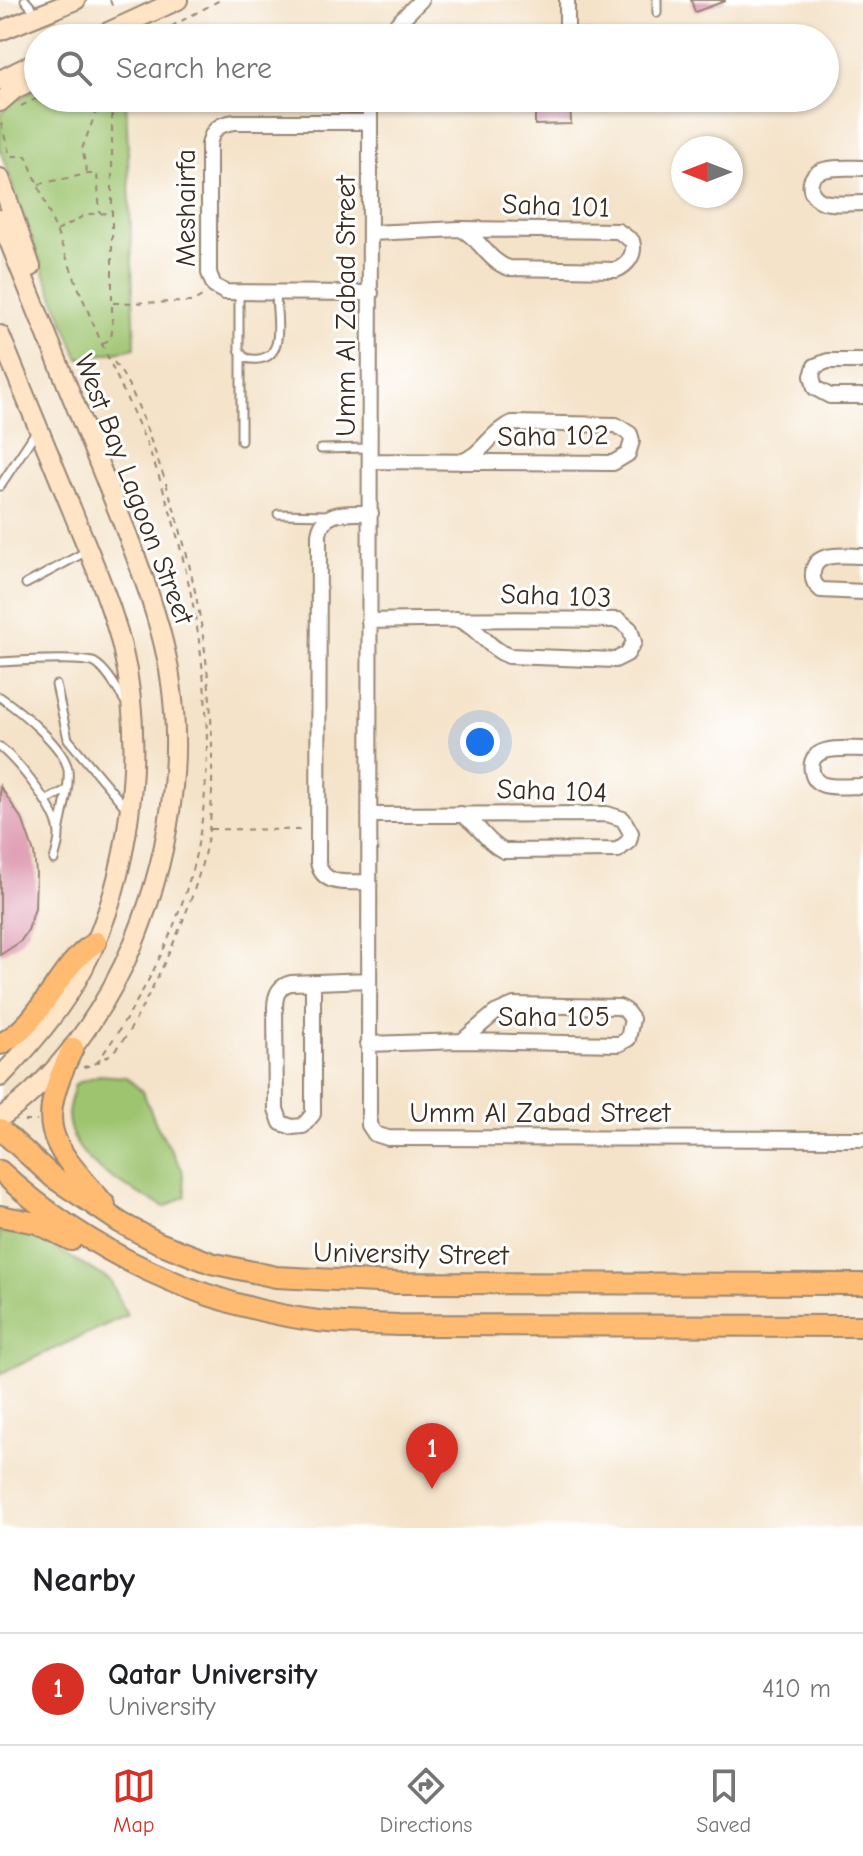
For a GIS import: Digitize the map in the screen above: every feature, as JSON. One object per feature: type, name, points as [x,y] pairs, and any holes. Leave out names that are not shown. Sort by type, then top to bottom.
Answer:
[{"type":"main road","points":[[0,1044],[24,1029],[77,956],[96,942]]},
{"type":"main road","points":[[73,1048],[51,1098],[52,1131],[65,1159],[121,1223]]},
{"type":"main road","name":"University Street","points":[[0,1129],[54,1178],[121,1223],[159,1243],[211,1263],[276,1277],[396,1283],[863,1284]]},
{"type":"main road","points":[[0,1171],[41,1207],[104,1247],[178,1284],[224,1301],[317,1321],[398,1325],[863,1326]]},
{"type":"main road","points":[[0,1216],[37,1223],[68,1239],[104,1247]]},
{"type":"street","points":[[0,31],[76,0]]},
{"type":"street","points":[[135,24],[178,0]]},
{"type":"street","points":[[397,24],[421,0]]},
{"type":"street","points":[[567,0],[567,24]]},
{"type":"street","points":[[0,80],[24,68]]},
{"type":"street","points":[[9,104],[15,89],[24,85]]},
{"type":"street","name":"Umm Al Zabad Street","points":[[370,112],[369,1125],[380,1137],[863,1139]]},
{"type":"street","name":"Meshairfa","points":[[370,122],[235,122],[217,127],[209,145],[209,273],[214,286],[239,293],[371,293]]},
{"type":"street","points":[[863,168],[821,171],[814,176],[811,185],[813,194],[821,201],[863,203]]},
{"type":"street","points":[[0,178],[31,267],[39,313]]},
{"type":"street","name":"West Bay Lagoon Street","points":[[0,219],[147,585],[166,655],[175,743],[169,824],[152,895],[120,974],[73,1048],[30,1093],[0,1118]]},
{"type":"street","name":"Saha 101","points":[[370,233],[460,229],[618,231],[632,241],[634,249],[626,264],[616,270],[509,268],[495,262],[471,235],[460,229]]},
{"type":"street","points":[[0,335],[88,550],[119,636],[128,675],[133,765],[130,813],[118,871],[96,942],[83,969],[44,1028],[0,1077]]},
{"type":"street","points":[[863,361],[822,362],[815,366],[812,376],[815,388],[824,394],[863,396]]},
{"type":"street","name":"Saha 102","points":[[371,455],[460,462],[613,463],[628,454],[632,441],[630,434],[616,425],[512,423],[500,430],[472,457],[460,462]]},
{"type":"street","points":[[369,882],[331,881],[322,874],[318,862],[319,534],[322,522],[330,515],[371,513]]},
{"type":"street","points":[[863,556],[826,557],[818,562],[813,571],[814,582],[821,590],[863,592]]},
{"type":"street","name":"Saha 103","points":[[369,621],[456,619],[619,620],[630,629],[634,642],[627,654],[615,660],[509,656],[499,652],[475,628],[456,619]]},
{"type":"street","points":[[863,749],[827,750],[816,755],[811,765],[813,776],[822,784],[863,786]]},
{"type":"street","name":"Saha 104","points":[[369,815],[460,814],[607,814],[623,819],[631,833],[629,841],[618,850],[504,851],[498,849],[474,821],[460,814]]},
{"type":"street","points":[[313,982],[313,1114],[303,1126],[292,1127],[281,1123],[276,1115],[275,998],[281,986],[313,982],[369,980]]},
{"type":"street","name":"Saha 105","points":[[368,1044],[462,1041],[619,1044],[628,1039],[632,1019],[619,1007],[514,1005],[495,1013],[462,1041]]},
{"type":"lane","points":[[25,0],[38,16]]},
{"type":"lane","points":[[657,0],[657,13]]},
{"type":"lane","points":[[239,293],[241,441]]},
{"type":"lane","points":[[241,355],[249,360],[268,359],[273,354],[277,346],[276,293]]},
{"type":"lane","points":[[0,486],[38,428]]},
{"type":"lane","points":[[321,449],[371,455]]},
{"type":"lane","points":[[278,514],[330,515]]},
{"type":"lane","points":[[26,584],[88,550]]},
{"type":"lane","points":[[0,662],[93,662],[108,677],[132,712]]},
{"type":"lane","points":[[56,685],[68,739],[130,813]]},
{"type":"lane","points":[[0,697],[52,741],[68,769],[54,860]]},
{"type":"lane","points":[[0,747],[29,778],[45,801],[59,833]]},
{"type":"lane","points":[[45,801],[66,790]]},
{"type":"path","points":[[175,24],[220,0]]},
{"type":"path","points":[[87,174],[82,149],[97,112]]},
{"type":"path","points":[[102,344],[111,338],[112,331],[112,112]]},
{"type":"path","points":[[0,123],[10,156],[26,156],[108,357]]},
{"type":"path","points":[[38,184],[87,174],[99,175],[100,213]]},
{"type":"path","points":[[56,232],[87,214],[111,213]]},
{"type":"path","points":[[112,303],[192,302],[214,286]]},
{"type":"path","points":[[209,829],[318,830]]},
{"type":"green space","points":[[24,95],[24,112],[127,112],[135,348],[79,359],[0,149],[0,119],[11,102]]},
{"type":"green space","points":[[99,1075],[126,1077],[143,1092],[156,1124],[182,1169],[186,1196],[165,1207],[104,1172],[79,1147],[71,1132],[68,1115],[75,1084]]},
{"type":"green space","points":[[0,1231],[38,1238],[110,1280],[127,1315],[0,1374]]},
{"type":"building","points":[[691,0],[725,0],[725,1],[695,12]]},
{"type":"building","points":[[535,112],[571,112],[571,124],[535,125]]},
{"type":"building","points":[[0,786],[23,821],[34,853],[36,873],[35,908],[28,930],[20,942],[0,955]]},
{"type":"place","name":"Qatar University","points":[[432,1489]]}]
